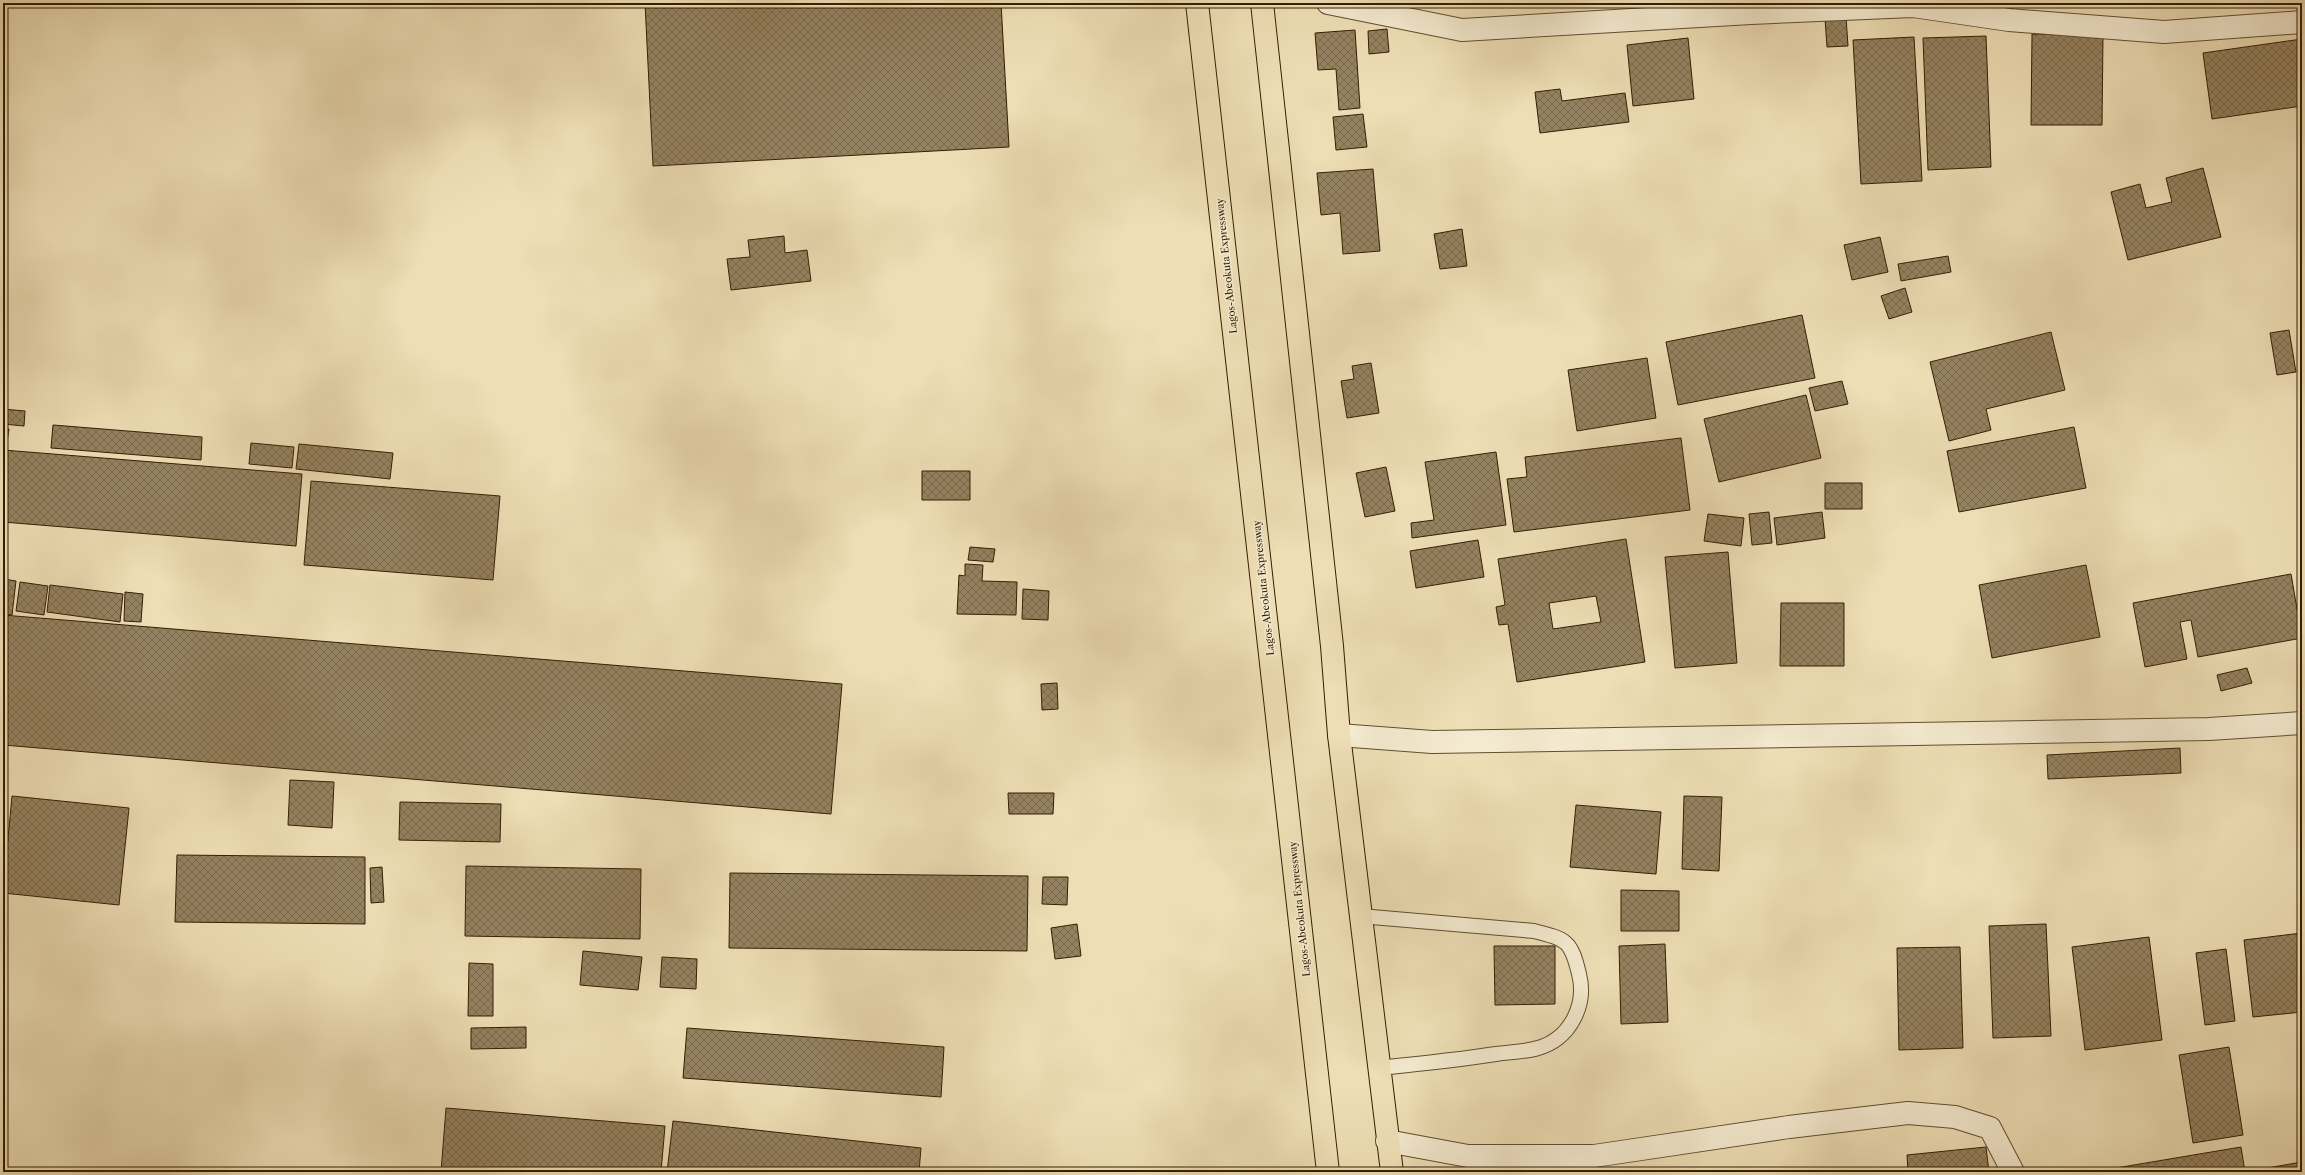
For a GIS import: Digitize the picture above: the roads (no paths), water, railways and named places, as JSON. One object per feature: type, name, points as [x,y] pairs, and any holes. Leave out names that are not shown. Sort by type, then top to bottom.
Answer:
[{"type":"highway","name":"Lagos-Abeokuta Expressway","points":[[1197,3],[1328,1172]]},
{"type":"highway","points":[[1262,3],[1331,638],[1339,735],[1378,1068],[1392,1172]]},
{"type":"street","points":[[1328,3],[1462,30],[1751,12],[1913,6],[2009,20],[2164,32],[2302,22]]},
{"type":"street","points":[[1339,735],[1448,742],[2209,729],[2302,723]]},
{"type":"street","points":[[1388,1141],[1468,1156],[1594,1156],[1789,1127],[1908,1113],[1955,1116],[1990,1128],[2013,1172]]},
{"type":"lane","points":[[1360,916],[1534,931],[1560,937],[1574,952],[1582,985],[1579,1009],[1566,1032],[1539,1048],[1446,1061],[1378,1068]]}]
